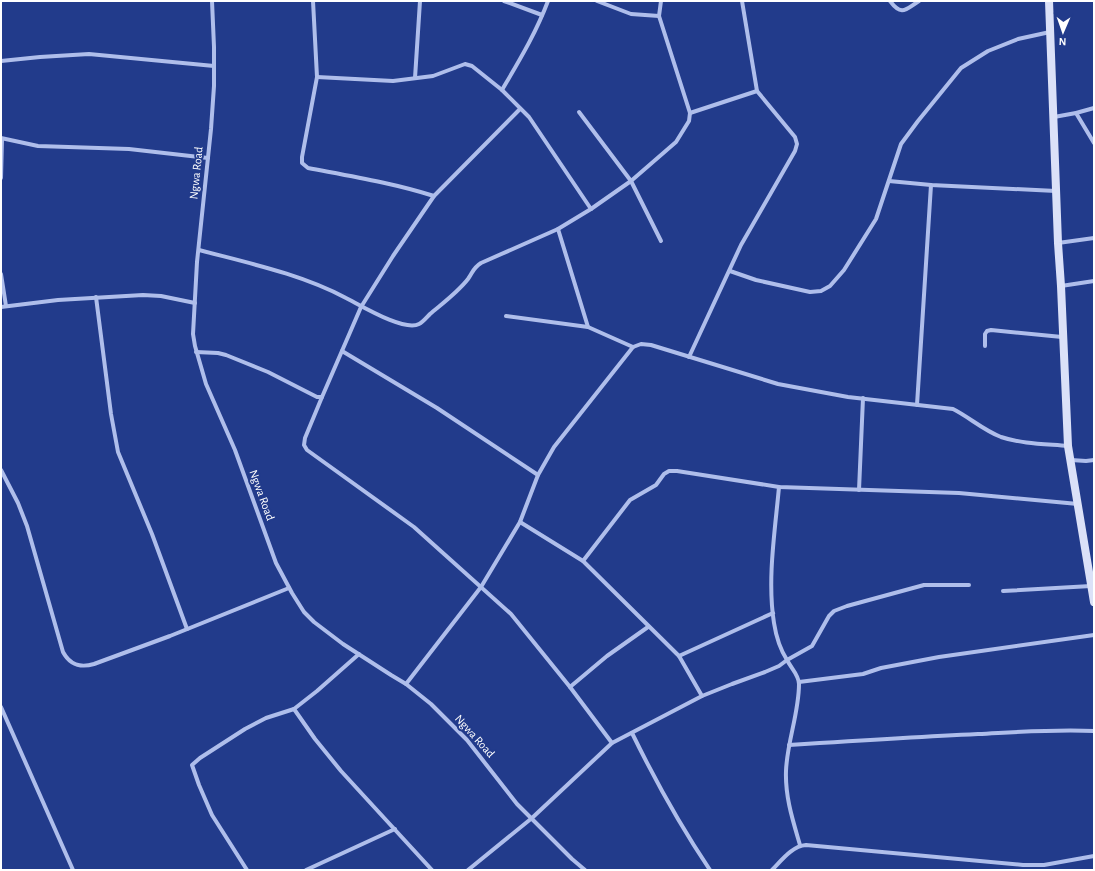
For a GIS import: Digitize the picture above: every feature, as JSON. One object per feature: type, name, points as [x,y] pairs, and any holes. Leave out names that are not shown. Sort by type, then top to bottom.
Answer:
[{"type":"street","name":"Ngwa Road","points":[[212,1],[214,66],[208,158],[193,334],[196,352],[208,390],[235,450],[276,563],[304,612],[314,622],[359,654],[406,684],[431,704],[467,740],[518,804],[572,859],[585,870]]},
{"type":"street","points":[[313,1],[317,78],[302,163],[308,168],[361,178],[434,196]]},
{"type":"street","points":[[414,78],[420,1]]},
{"type":"street","points":[[504,1],[542,16]]},
{"type":"street","points":[[502,90],[521,58],[548,1]]},
{"type":"street","points":[[597,1],[630,14],[659,16]]},
{"type":"street","points":[[199,250],[308,282],[345,297],[361,307],[408,326],[419,324],[450,297],[468,279],[474,268],[481,263],[558,229],[631,181],[676,142],[689,121],[690,113],[659,16],[661,1]]},
{"type":"street","points":[[689,357],[741,245],[795,151],[797,144],[795,137],[758,91],[742,1]]},
{"type":"street","points":[[890,1],[901,11],[919,1]]},
{"type":"street","points":[[1049,1],[1058,243],[1068,446],[1094,602]]},
{"type":"street","points":[[730,271],[756,280],[810,292],[821,291],[830,286],[844,270],[876,219],[901,144],[962,68],[988,51],[1018,39],[1050,32]]},
{"type":"street","points":[[1,61],[89,54],[214,66]]},
{"type":"street","points":[[317,78],[393,81],[433,76],[465,64],[472,66],[502,90],[533,123],[591,208]]},
{"type":"street","points":[[690,113],[758,91]]},
{"type":"street","points":[[520,108],[434,196],[393,256],[361,307],[322,396],[304,445],[307,450],[414,527],[511,614],[570,686],[612,743]]},
{"type":"street","points":[[1054,117],[1094,108]]},
{"type":"street","points":[[579,112],[631,181],[661,241]]},
{"type":"street","points":[[1076,113],[1094,143]]},
{"type":"street","points":[[1,178],[2,138],[38,146],[137,150],[208,158]]},
{"type":"street","points":[[889,181],[931,185],[1056,191]]},
{"type":"street","points":[[917,405],[931,185]]},
{"type":"street","points":[[558,229],[588,327]]},
{"type":"street","points":[[1058,243],[1094,238]]},
{"type":"street","points":[[1,274],[6,306]]},
{"type":"street","points":[[1061,286],[1094,281]]},
{"type":"street","points":[[1,307],[96,297],[143,295],[161,296],[195,303]]},
{"type":"street","points":[[96,297],[111,414],[118,452],[152,534],[187,629]]},
{"type":"street","points":[[506,316],[588,327],[633,347]]},
{"type":"street","points":[[985,346],[985,334],[987,331],[991,330],[1062,336]]},
{"type":"street","points":[[406,684],[481,587],[520,522],[538,475],[554,447],[633,347],[641,344],[651,345],[778,384],[863,398],[953,409],[967,416],[984,429],[1001,437],[1024,442],[1068,446]]},
{"type":"street","points":[[342,351],[437,408],[538,475]]},
{"type":"street","points":[[196,352],[226,355],[268,372],[317,397],[322,396]]},
{"type":"street","points":[[859,490],[863,398]]},
{"type":"street","points":[[1071,460],[1094,460]]},
{"type":"street","points":[[1,470],[27,526],[63,652],[70,661],[77,666],[94,664],[289,588]]},
{"type":"street","points":[[583,561],[630,500],[656,485],[664,474],[669,471],[779,487],[959,493],[1078,504]]},
{"type":"street","points":[[779,487],[771,595],[778,641],[799,682],[797,704],[786,770],[789,807],[800,845]]},
{"type":"street","points":[[520,522],[583,561],[678,656],[702,696]]},
{"type":"street","points":[[468,870],[532,818],[612,743],[702,696],[780,666],[787,660],[812,646],[829,616],[834,612],[847,606],[924,585],[969,585]]},
{"type":"street","points":[[1003,591],[1092,586]]},
{"type":"street","points":[[678,656],[773,613]]},
{"type":"street","points":[[570,686],[606,656],[648,627]]},
{"type":"street","points":[[799,682],[863,674],[880,668],[939,657],[1094,635]]},
{"type":"street","points":[[247,870],[212,815],[192,765],[200,758],[245,729],[266,718],[294,709],[359,654]]},
{"type":"street","points":[[1,707],[73,870]]},
{"type":"street","points":[[294,709],[315,739],[341,771],[432,870]]},
{"type":"street","points":[[789,745],[882,738],[1031,730],[1064,729],[1094,731]]},
{"type":"street","points":[[632,733],[641,753],[690,839],[710,870]]},
{"type":"street","points":[[306,870],[395,829]]},
{"type":"street","points":[[772,870],[800,845],[819,845],[1023,865],[1044,865],[1094,856]]}]
